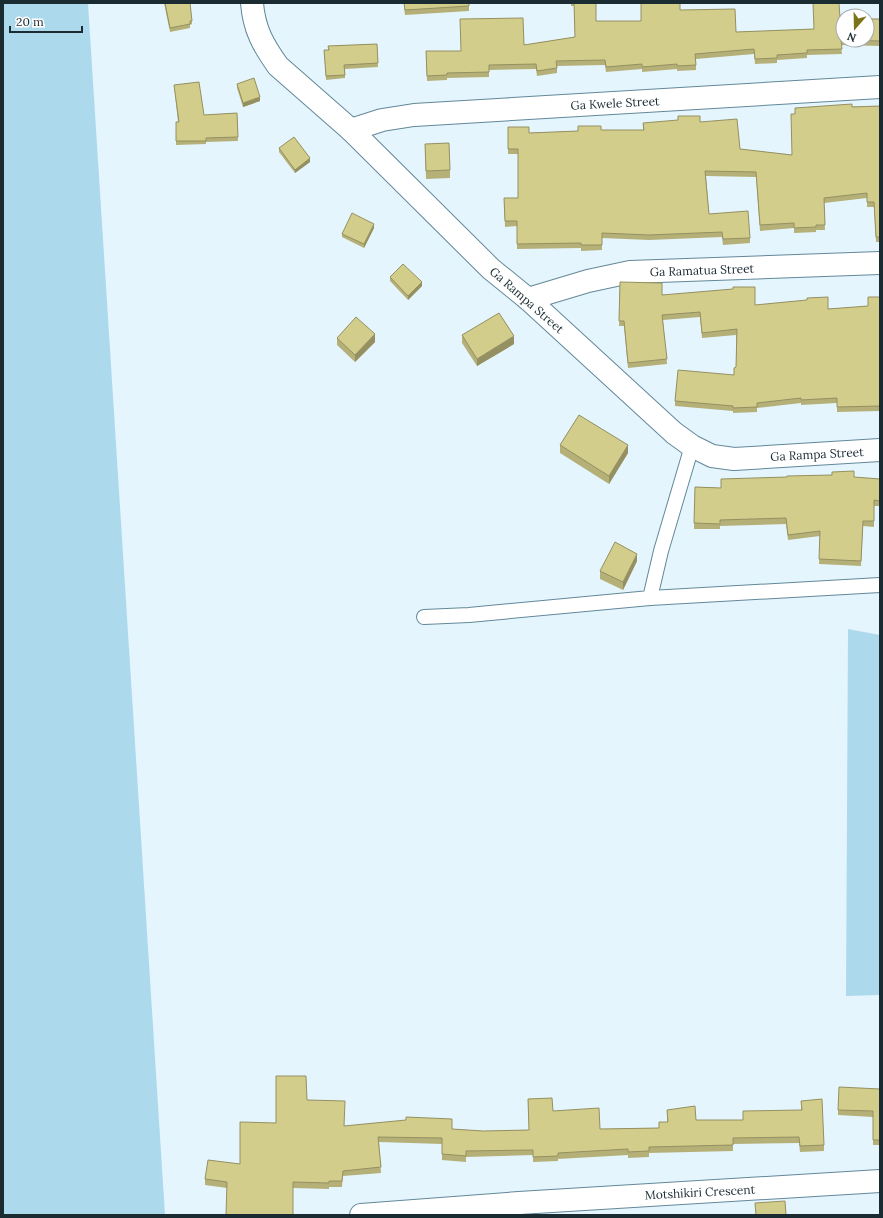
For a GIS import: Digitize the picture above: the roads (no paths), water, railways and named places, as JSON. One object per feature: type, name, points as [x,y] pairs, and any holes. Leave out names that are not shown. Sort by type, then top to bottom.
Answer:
[{"type":"street","name":"Ga Rampa Street","points":[[252,3],[254,19],[261,39],[278,66],[351,130],[491,269],[528,299],[674,433],[692,446],[712,456],[734,459],[880,450]]},
{"type":"street","name":"Ga Kwele Street","points":[[351,130],[382,120],[414,115],[880,87]]},
{"type":"street","name":"Ga Ramatua Street","points":[[528,299],[588,281],[630,272],[880,264]]},
{"type":"street","name":"Motshikiri Crescent","points":[[361,1215],[519,1209],[880,1181]]},
{"type":"lane","points":[[650,598],[661,551],[692,446]]},
{"type":"lane","points":[[424,617],[469,615],[650,598],[880,585]]}]
